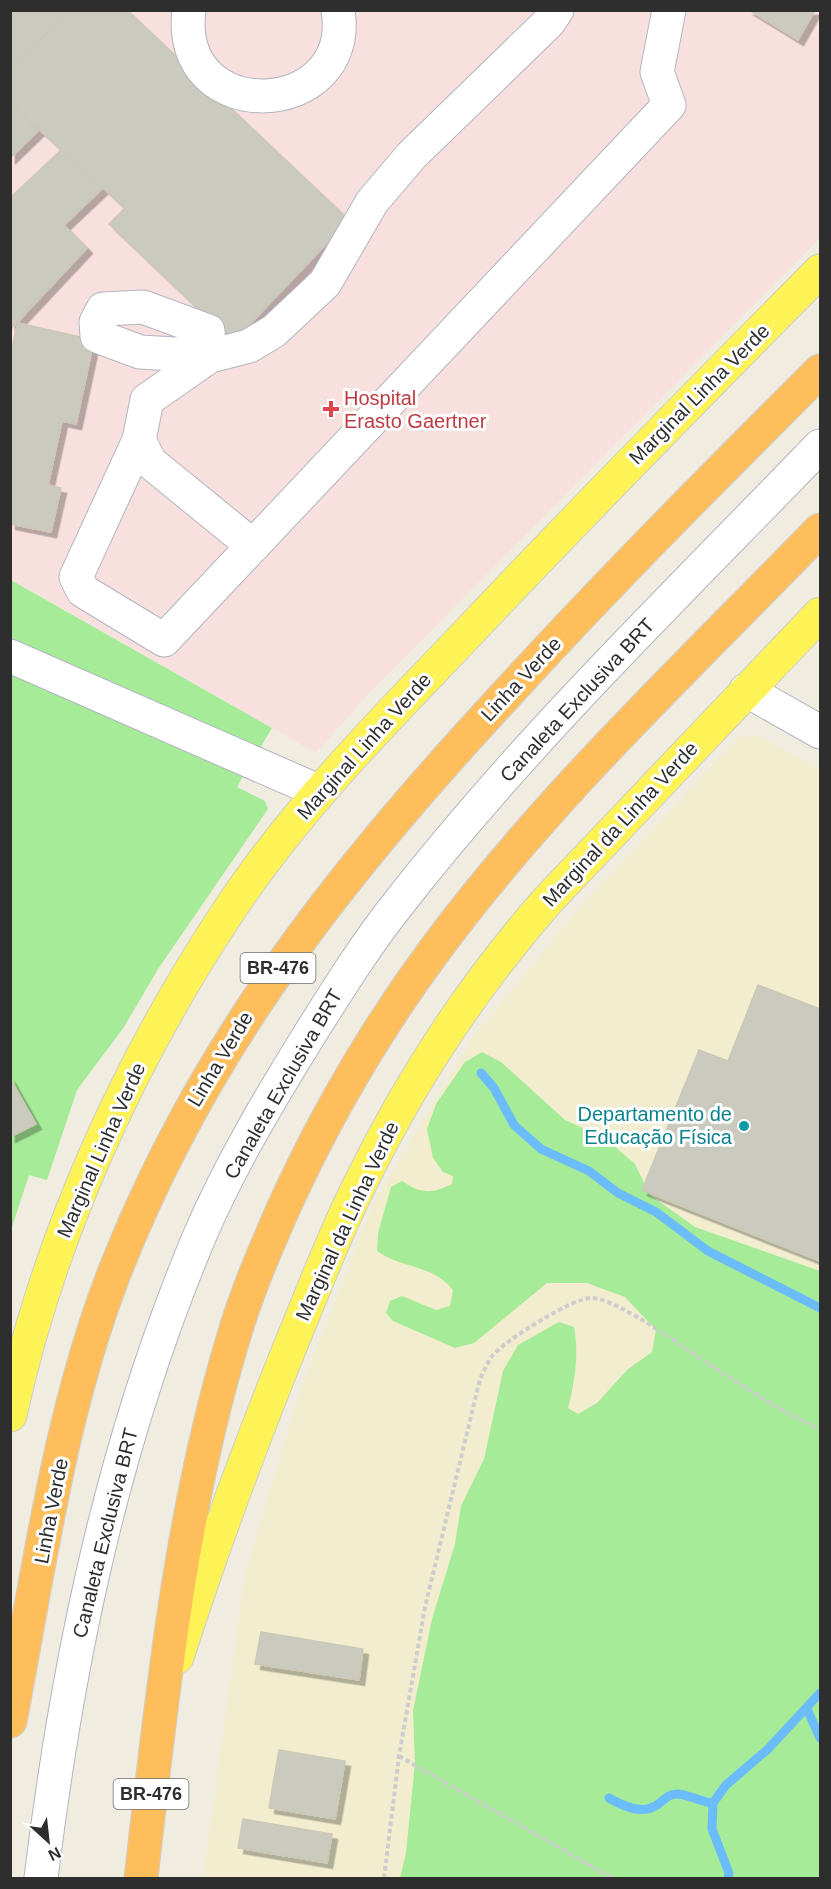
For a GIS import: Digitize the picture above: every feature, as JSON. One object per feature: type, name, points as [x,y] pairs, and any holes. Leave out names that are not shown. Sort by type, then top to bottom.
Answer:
[{"type":"highway","name":"Linha Verde","points":[[10,1721],[60,1464],[94,1331],[141,1208],[173,1138],[212,1070],[292,946],[431,777],[632,561],[820,371]]},
{"type":"highway","name":"BR-476","points":[[141,1878],[160,1710],[177,1586],[193,1494],[234,1335],[270,1239],[308,1154],[347,1083],[433,952],[496,872],[575,783],[820,530]]},
{"type":"main road","name":"Marginal Linha Verde","points":[[10,1415],[23,1355],[62,1235],[129,1079],[224,917],[318,791],[635,458],[820,272]]},
{"type":"main road","name":"Marginal da Linha Verde","points":[[160,1710],[203,1577],[268,1401],[333,1241],[390,1124],[429,1057],[510,944],[594,850],[820,614]]},
{"type":"street","points":[[189,10],[187,28],[189,43],[201,67],[210,78],[232,93],[246,97],[283,96],[307,85],[323,70],[336,46],[340,23],[338,10]]},
{"type":"street","points":[[557,10],[548,23],[398,171],[372,202],[325,283],[274,331],[249,346],[210,356],[147,400],[139,440],[76,577],[83,591],[165,640],[669,105],[657,72],[669,10]]},
{"type":"street","points":[[139,440],[150,462],[253,546]]},
{"type":"street","name":"Canaleta Exclusiva BRT","points":[[41,1878],[62,1730],[81,1622],[105,1516],[134,1415],[165,1324],[201,1233],[237,1158],[338,989],[397,905],[550,726],[820,446]]},
{"type":"street","points":[[10,656],[318,791]]},
{"type":"street","points":[[746,690],[820,732]]},
{"type":"path","points":[[384,1878],[399,1756],[425,1606],[480,1379],[494,1354],[557,1310],[575,1300],[593,1298],[615,1305],[724,1375],[820,1429]]},
{"type":"path","points":[[399,1756],[612,1878]]},
{"type":"shaded area","name":"Hospital Erasto Gaertner","points":[[11,11],[820,11],[820,238],[370,692],[316,753],[11,579]]},
{"type":"shaded area","points":[[758,735],[820,770],[820,1878],[203,1878],[245,1574],[300,1391],[374,1203],[474,1036],[582,905],[738,738]]},
{"type":"green space","points":[[11,580],[272,728],[257,753],[11,641]]},
{"type":"green space","points":[[11,673],[245,773],[237,787],[265,801],[268,809],[158,969],[124,1027],[77,1090],[47,1180],[29,1175],[11,1230]]},
{"type":"green space","points":[[482,1052],[501,1062],[565,1120],[605,1138],[635,1164],[650,1195],[695,1227],[820,1271],[820,1878],[400,1878],[406,1853],[415,1763],[413,1711],[432,1619],[455,1544],[461,1506],[484,1459],[503,1371],[518,1345],[559,1322],[574,1327],[576,1368],[568,1408],[578,1414],[597,1403],[627,1370],[652,1352],[656,1330],[625,1297],[587,1283],[547,1283],[474,1343],[455,1348],[393,1321],[386,1313],[390,1301],[402,1296],[436,1310],[450,1306],[453,1290],[436,1275],[396,1261],[377,1251],[378,1233],[391,1187],[402,1181],[421,1190],[432,1191],[452,1184],[453,1176],[443,1172],[433,1158],[427,1129],[436,1104],[465,1062]]},
{"type":"building","points":[[10,10],[69,10],[10,72]]},
{"type":"building","points":[[69,10],[127,10],[349,220],[233,342],[109,224],[125,208],[10,103],[10,72]]},
{"type":"building","points":[[749,10],[815,10],[798,40]]},
{"type":"building","points":[[10,103],[39,130],[10,158]]},
{"type":"building","points":[[61,150],[103,188],[64,225],[87,248],[10,330],[10,198]]},
{"type":"building","points":[[18,323],[94,340],[76,424],[62,421],[48,485],[61,488],[51,532],[10,524],[10,356]]},
{"type":"building","name":"Departamento de Educação Física","points":[[758,985],[820,1009],[820,1261],[642,1190],[699,1050],[728,1061]]},
{"type":"building","points":[[10,1078],[36,1124],[10,1137]]},
{"type":"building","points":[[261,1632],[363,1649],[359,1680],[255,1664]]},
{"type":"building","points":[[279,1750],[345,1761],[335,1819],[269,1808]]},
{"type":"building","points":[[243,1819],[332,1834],[327,1863],[238,1848]]},
{"type":"waterway","points":[[481,1073],[494,1088],[514,1125],[541,1149],[589,1171],[618,1193],[656,1212],[708,1251],[820,1308]]},
{"type":"waterway","points":[[728,1878],[729,1873],[712,1829],[713,1803],[726,1785],[768,1749],[820,1693]]},
{"type":"waterway","points":[[807,1709],[820,1738]]},
{"type":"waterway","points":[[609,1798],[639,1809],[651,1808],[674,1794],[713,1803]]},
{"type":"place","name":"Hospital Erasto Gaertner","points":[[331,409]]},
{"type":"place","name":"Departamento de Educação Física","points":[[744,1126]]}]
